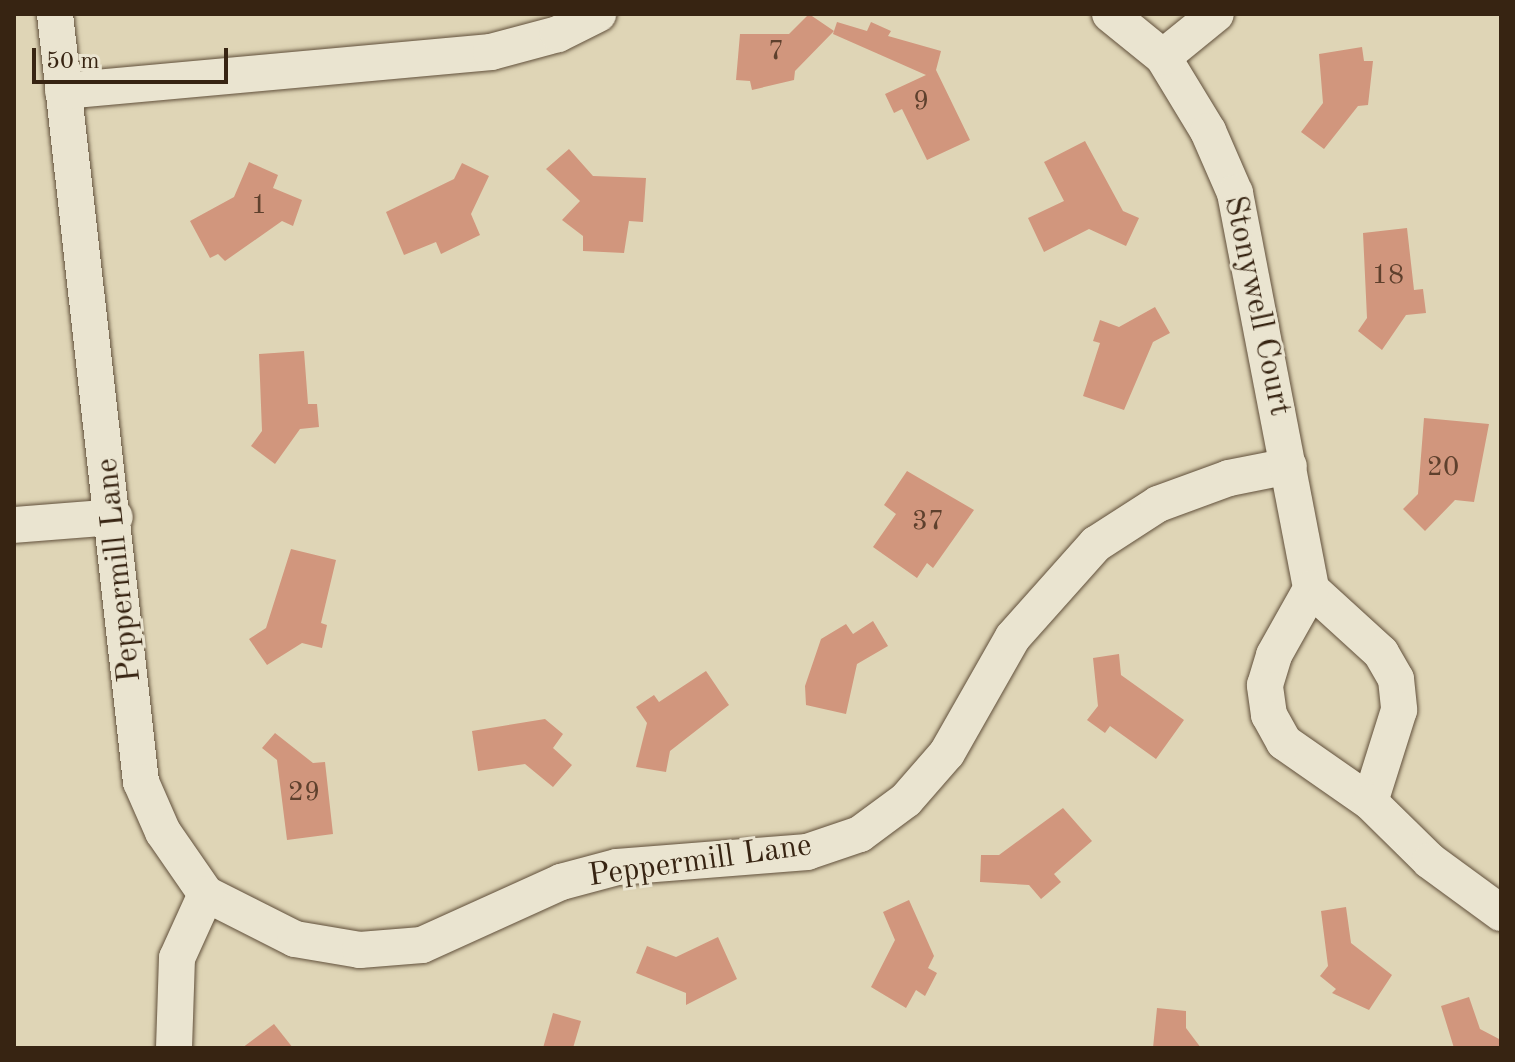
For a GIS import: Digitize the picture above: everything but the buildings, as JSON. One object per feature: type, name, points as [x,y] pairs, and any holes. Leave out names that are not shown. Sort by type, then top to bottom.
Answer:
[{"type":"street","name":"Peppermill Lane","points":[[55,14],[115,517],[141,782],[163,832],[206,894],[295,939],[360,950],[422,945],[561,882],[617,867],[807,852],[860,834],[906,800],[947,753],[1013,637],[1096,544],[1158,504],[1229,478],[1289,466]]},
{"type":"street","points":[[63,91],[491,52],[558,34],[598,14]]},
{"type":"street","name":"Stonywell Court","points":[[1110,14],[1163,57],[1208,131],[1235,193],[1311,589]]},
{"type":"street","points":[[1163,57],[1216,14]]},
{"type":"street","points":[[14,525],[115,517]]},
{"type":"street","points":[[1370,802],[1399,710],[1396,679],[1381,653],[1311,589],[1274,655],[1265,685],[1269,715],[1284,742],[1370,802],[1430,861],[1501,913]]},
{"type":"street","points":[[174,1048],[177,958],[206,894]]}]
